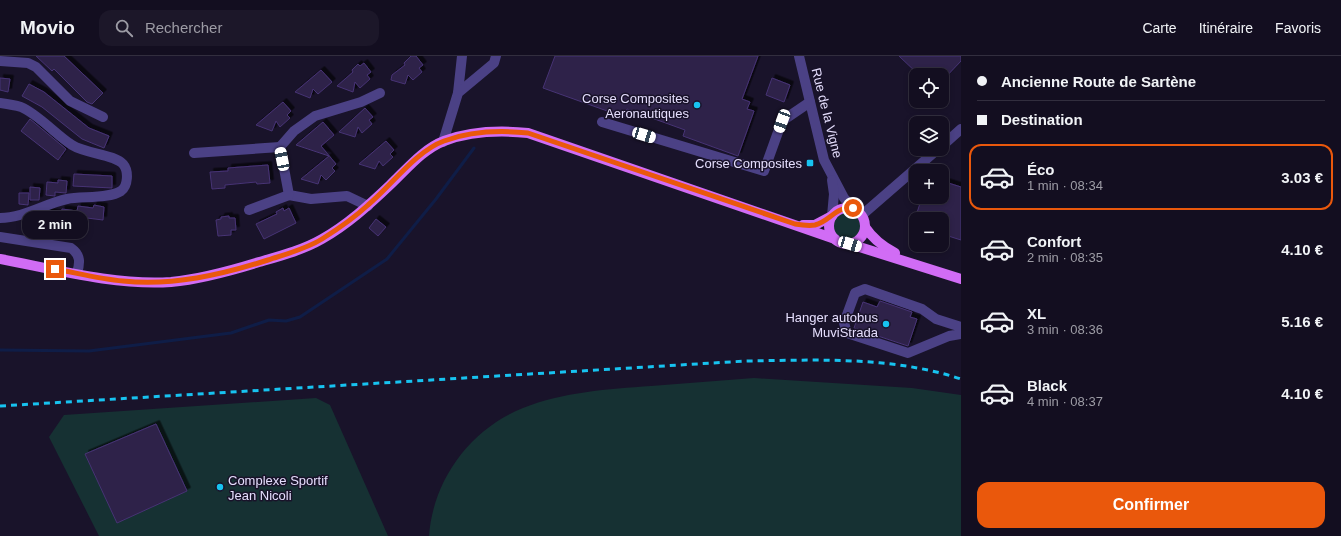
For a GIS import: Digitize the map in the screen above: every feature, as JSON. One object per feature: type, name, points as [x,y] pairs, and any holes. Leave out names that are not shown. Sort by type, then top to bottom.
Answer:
[{"type":"main road","points":[[0,259],[123,281],[169,282],[194,279],[230,271],[295,251],[320,240],[368,206],[421,156],[443,142],[469,135],[498,130],[528,133],[795,224],[835,239],[841,243],[850,244],[961,278]]},
{"type":"main road","points":[[795,224],[815,225],[832,216],[839,209],[853,208],[862,215],[865,226],[872,237],[885,248],[922,266]]},
{"type":"main road","points":[[832,216],[829,225],[830,233],[835,239]]},
{"type":"main road","points":[[850,244],[861,238],[865,226]]},
{"type":"street","points":[[443,142],[458,93],[462,56]]},
{"type":"street","points":[[458,93],[494,64],[496,56]]},
{"type":"street","name":"Rue de la Vigne","points":[[799,56],[824,160],[831,176],[853,208]]},
{"type":"street","points":[[0,61],[28,63],[36,67],[70,101],[103,117]]},
{"type":"street","points":[[194,153],[280,147],[294,131],[315,116],[361,102],[380,93]]},
{"type":"street","points":[[602,122],[764,171],[782,121],[810,102]]},
{"type":"street","points":[[0,103],[22,107],[72,145],[83,151],[118,160],[125,168],[127,174],[127,180],[122,190],[114,195],[67,199],[12,218],[0,218]]},
{"type":"street","points":[[949,140],[961,129]]},
{"type":"street","points":[[280,147],[289,195]]},
{"type":"street","points":[[862,215],[930,156]]},
{"type":"street","name":"Rue de la Vigne","points":[[831,176],[834,194],[832,216]]},
{"type":"street","points":[[248,210],[289,195],[311,199],[347,196],[368,206]]},
{"type":"street","points":[[0,237],[71,248],[79,256],[80,261],[77,273]]},
{"type":"street","points":[[961,326],[936,319],[922,309],[865,289],[855,293],[844,323],[848,333],[908,353],[949,336],[961,334]]},
{"type":"green space","points":[[846,210],[852,211],[860,219],[860,231],[852,239],[846,240],[840,239],[832,231],[831,225],[832,219],[840,211]]},
{"type":"green space","points":[[754,378],[912,388],[961,395],[961,536],[429,536],[432,515],[438,495],[447,476],[471,443],[504,417],[523,408],[554,398],[586,392],[618,388]]},
{"type":"green space","name":"Complexe Sportif Jean Nicoli","points":[[316,398],[330,405],[388,536],[99,536],[49,437],[64,415]]},
{"type":"building","points":[[36,56],[64,56],[103,93],[92,104],[87,102],[54,69],[52,71]]},
{"type":"building","points":[[411,56],[416,56],[423,65],[419,68],[422,72],[413,80],[408,75],[405,84],[391,80],[392,75],[405,65],[404,63]]},
{"type":"building","name":"Corse Composites Aeronautiques","points":[[555,56],[758,56],[742,99],[750,102],[747,109],[754,111],[738,156],[683,136],[685,130],[627,109],[624,117],[543,88]]},
{"type":"building","points":[[899,56],[961,56],[961,61],[949,74],[949,68],[912,68]]},
{"type":"building","points":[[364,63],[371,72],[367,75],[370,79],[360,88],[355,82],[353,92],[337,86],[353,72],[352,70],[358,64],[360,66]]},
{"type":"building","points":[[321,70],[332,82],[318,94],[313,89],[310,98],[295,92]]},
{"type":"building","points":[[0,78],[10,79],[8,92],[0,90]]},
{"type":"building","points":[[772,78],[790,85],[784,102],[766,95]]},
{"type":"building","points":[[29,84],[44,92],[89,128],[109,136],[104,148],[82,139],[42,107],[22,96]]},
{"type":"building","points":[[283,102],[291,111],[287,115],[290,118],[280,127],[276,121],[272,131],[256,125]]},
{"type":"building","points":[[365,108],[373,117],[369,120],[372,124],[362,133],[358,127],[355,137],[339,132]]},
{"type":"building","points":[[30,119],[66,149],[58,160],[21,131]]},
{"type":"building","points":[[323,122],[334,135],[321,146],[336,164],[332,168],[335,171],[326,180],[321,175],[318,184],[301,179],[329,156],[296,145]]},
{"type":"building","points":[[386,141],[394,150],[390,154],[393,157],[383,166],[379,161],[375,169],[359,164]]},
{"type":"building","points":[[268,165],[270,183],[257,184],[256,182],[225,185],[225,188],[212,189],[210,172],[228,171],[228,168]]},
{"type":"building","points":[[74,174],[112,176],[112,188],[73,186]]},
{"type":"building","points":[[58,180],[67,181],[66,193],[55,192],[55,196],[46,195],[47,182],[58,183]]},
{"type":"building","points":[[949,183],[961,187],[961,240],[949,236],[949,212],[917,212],[920,204],[949,204]]},
{"type":"building","points":[[30,187],[40,188],[39,200],[30,200]]},
{"type":"building","points":[[19,193],[29,193],[28,205],[19,204]]},
{"type":"building","points":[[94,205],[104,207],[103,220],[87,218],[87,222],[72,220],[71,224],[55,221],[54,227],[45,226],[47,212],[61,214],[62,209],[77,211],[78,206],[93,208]]},
{"type":"building","points":[[283,208],[284,211],[289,208],[296,223],[264,239],[256,224],[277,214],[276,212]]},
{"type":"building","points":[[229,216],[229,218],[235,218],[236,230],[231,230],[231,235],[218,236],[216,220],[221,219],[221,217]]},
{"type":"building","points":[[376,219],[386,227],[378,236],[369,228]]},
{"type":"building","name":"Hanger autobus MuviStrada","points":[[880,301],[912,312],[910,317],[917,319],[908,346],[854,328],[863,302],[877,307]]},
{"type":"building","points":[[156,424],[187,491],[117,523],[85,454]]},
{"type":"waterway","points":[[0,350],[89,351],[231,333],[269,320],[286,321],[300,317],[387,259],[436,199],[474,148]]},
{"type":"railway","points":[[0,406],[746,361],[827,360],[881,363],[908,366],[961,379]]},
{"type":"place","name":"Corse Composites Aeronautiques","points":[[697,105]]},
{"type":"place","name":"Corse Composites","points":[[810,163]]},
{"type":"place","name":"Hanger autobus MuviStrada","points":[[886,324]]},
{"type":"place","name":"Complexe Sportif Jean Nicoli","points":[[220,487]]},
{"type":"route","points":[[55,269],[123,281],[169,282],[194,279],[230,271],[264,261],[295,251],[320,240],[337,230],[368,206],[421,156],[443,142],[469,135],[498,130],[528,133],[795,224],[815,225],[832,216],[839,209],[847,207],[853,208]]}]
